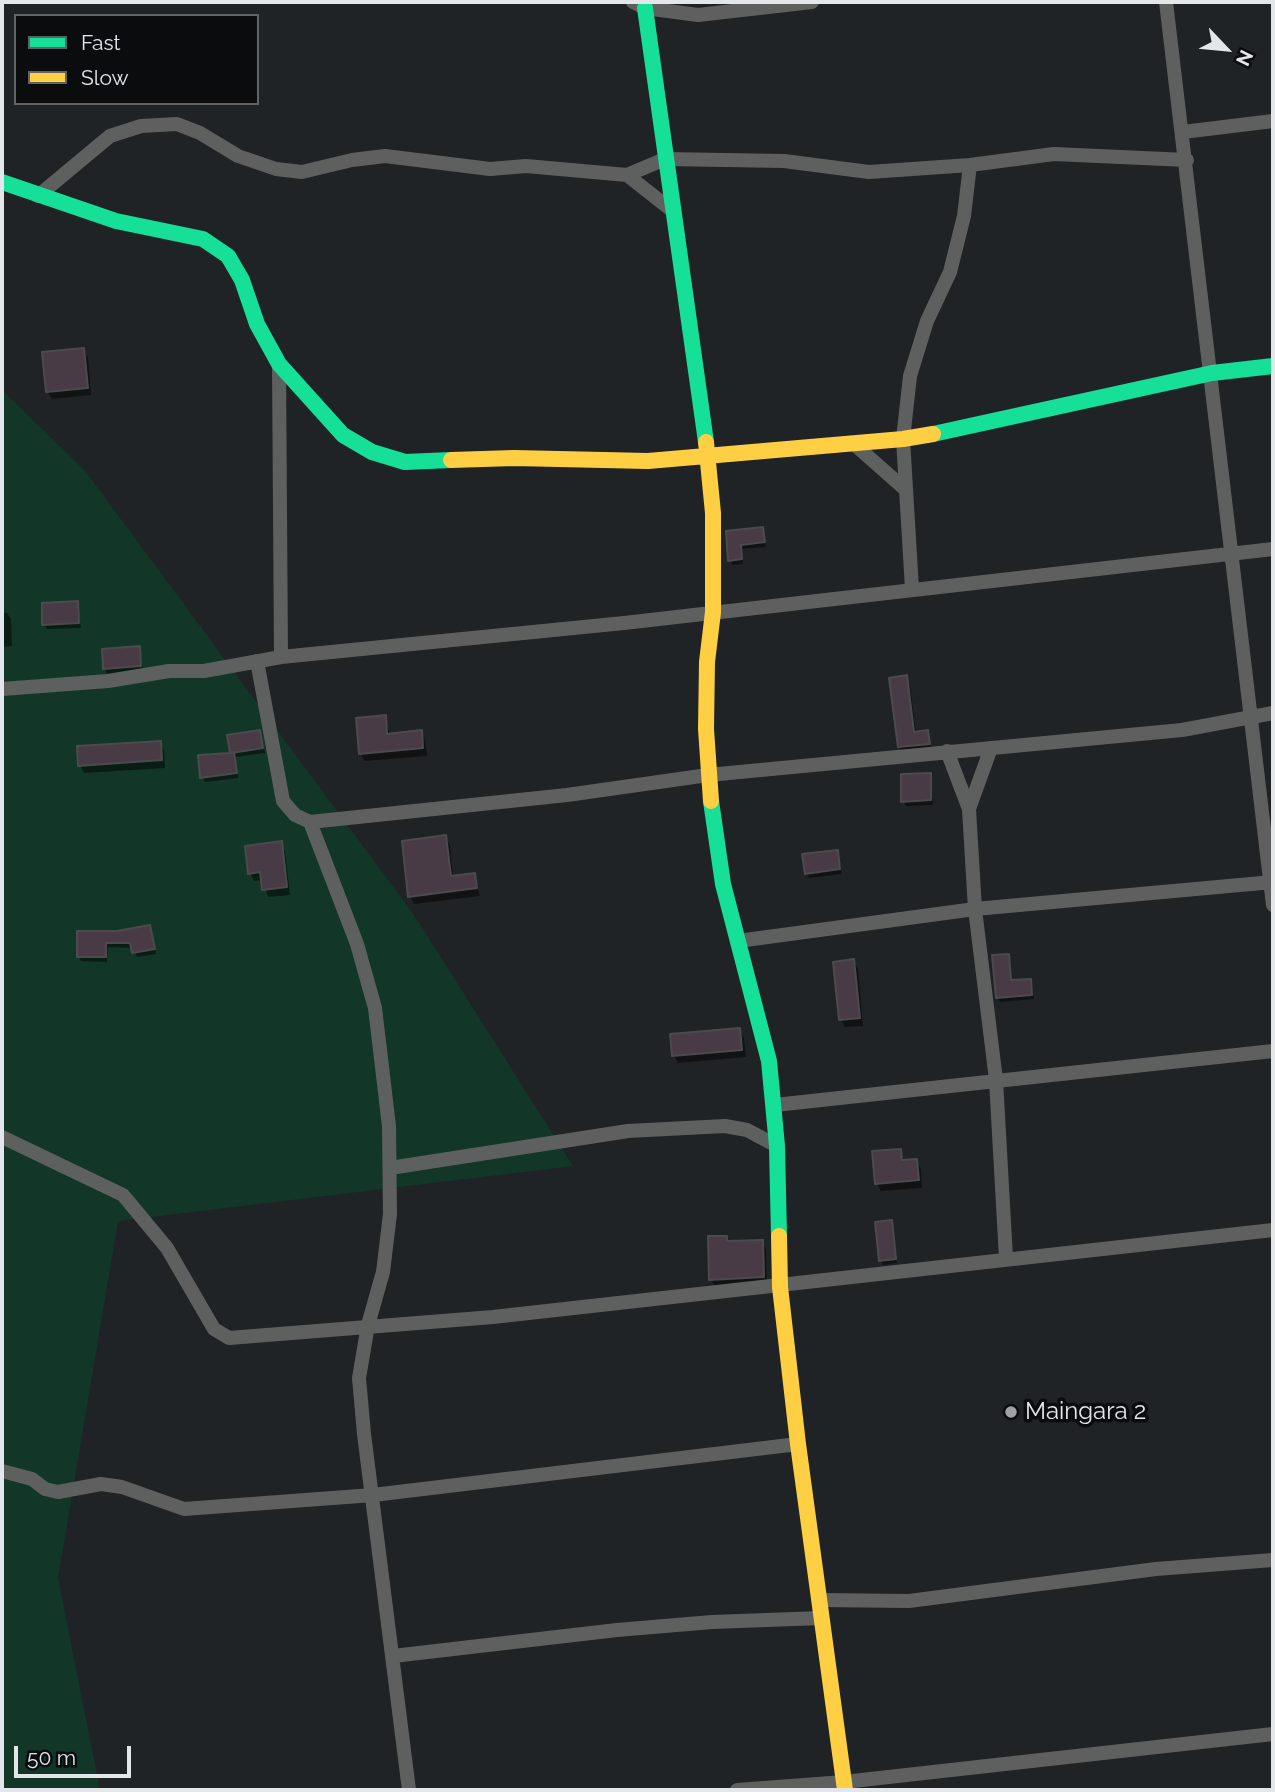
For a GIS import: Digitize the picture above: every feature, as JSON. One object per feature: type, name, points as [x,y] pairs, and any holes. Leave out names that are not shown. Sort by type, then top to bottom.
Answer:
[{"type":"street","points":[[812,2],[698,15],[639,5],[674,212],[708,457],[713,513],[713,612],[707,662],[708,775],[713,830],[769,1061],[777,1146],[780,1287],[798,1444],[845,1786]]},
{"type":"street","points":[[1166,2],[1184,132],[1273,905]]},
{"type":"street","points":[[1184,132],[1273,121]]},
{"type":"street","points":[[38,196],[110,136],[141,127],[177,124],[200,133],[238,156],[276,169],[302,172],[352,160],[385,156],[491,169],[535,167],[627,175],[665,159],[784,161],[869,172],[970,165],[1054,154],[1187,160]]},
{"type":"street","points":[[912,589],[903,439],[910,376],[927,321],[950,272],[964,216],[970,165]]},
{"type":"street","points":[[627,175],[674,212]]},
{"type":"street","points":[[2,182],[116,221],[203,239],[228,256],[242,280],[257,324],[279,364],[343,435],[372,452],[405,462],[514,458],[648,461],[903,439],[1212,373],[1273,366]]},
{"type":"street","points":[[279,364],[281,657]]},
{"type":"street","points":[[854,444],[906,489]]},
{"type":"street","points":[[2,689],[108,681],[169,671],[204,671],[281,657],[1273,549]]},
{"type":"street","points":[[257,661],[283,802],[295,815],[310,822],[567,795],[708,775],[1182,730],[1273,713]]},
{"type":"street","points":[[969,809],[991,748]]},
{"type":"street","points":[[947,751],[969,809],[975,909],[996,1080],[1006,1258]]},
{"type":"street","points":[[310,822],[357,944],[375,1008],[389,1126],[390,1214],[383,1272],[368,1325],[359,1378],[410,1790]]},
{"type":"street","points":[[738,941],[975,909],[1272,883]]},
{"type":"street","points":[[775,1105],[1273,1051]]},
{"type":"street","points":[[390,1168],[628,1131],[725,1126],[747,1130],[777,1146]]},
{"type":"street","points":[[2,1137],[123,1195],[167,1248],[221,1336],[229,1338],[494,1317],[1273,1230]]},
{"type":"street","points":[[2,1471],[32,1479],[45,1489],[58,1492],[101,1485],[122,1487],[184,1508],[373,1495],[798,1444]]},
{"type":"street","points":[[819,1600],[909,1601],[1156,1569],[1273,1560]]},
{"type":"street","points":[[393,1656],[644,1628],[822,1618]]},
{"type":"street","points":[[737,1790],[845,1786],[1273,1734]]},
{"type":"green space","points":[[2,390],[86,472],[414,915],[573,1166],[118,1221],[58,1578],[100,1790],[2,1790]]},
{"type":"building","points":[[84,348],[88,388],[46,392],[42,352]]},
{"type":"building","points":[[763,527],[765,542],[741,545],[742,559],[728,561],[726,531]]},
{"type":"building","points":[[78,601],[79,623],[42,625],[42,603]]},
{"type":"building","points":[[140,646],[141,666],[103,669],[102,649]]},
{"type":"building","points":[[907,675],[914,732],[928,730],[930,744],[898,747],[889,678]]},
{"type":"building","points":[[386,715],[387,734],[422,730],[423,748],[359,754],[356,718]]},
{"type":"building","points":[[260,730],[263,748],[234,753],[237,773],[200,778],[198,755],[230,753],[227,735]]},
{"type":"building","points":[[161,741],[162,760],[78,766],[77,746]]},
{"type":"building","points":[[931,773],[931,800],[901,802],[901,774]]},
{"type":"building","points":[[446,835],[451,876],[475,873],[477,888],[408,897],[402,841]]},
{"type":"building","points":[[282,841],[287,887],[262,890],[260,872],[248,874],[245,846]]},
{"type":"building","points":[[838,850],[840,869],[805,874],[802,854]]},
{"type":"building","points":[[150,925],[155,949],[132,953],[130,943],[106,943],[106,957],[77,957],[77,931],[117,931]]},
{"type":"building","points":[[1009,954],[1011,980],[1031,979],[1032,995],[996,998],[992,955]]},
{"type":"building","points":[[854,959],[860,1018],[839,1020],[833,962]]},
{"type":"building","points":[[740,1028],[742,1050],[672,1056],[670,1034]]},
{"type":"building","points":[[901,1149],[902,1160],[917,1159],[919,1180],[875,1184],[872,1151]]},
{"type":"building","points":[[892,1220],[896,1259],[879,1261],[875,1222]]},
{"type":"building","points":[[708,1236],[727,1236],[727,1241],[763,1240],[764,1277],[709,1280]]},
{"type":"traffic: fast","points":[[645,8],[706,442]]},
{"type":"traffic: fast","points":[[2,182],[116,221],[203,239],[228,256],[242,280],[257,324],[279,364],[343,435],[372,452],[405,462],[451,460]]},
{"type":"traffic: fast","points":[[933,434],[1212,373],[1273,366]]},
{"type":"traffic: fast","points":[[711,801],[723,884],[769,1061],[777,1146],[779,1236]]},
{"type":"traffic: slow","points":[[451,460],[514,458],[648,461],[903,439],[933,434]]},
{"type":"traffic: slow","points":[[706,442],[713,513],[713,612],[707,662],[706,729],[711,801]]},
{"type":"traffic: slow","points":[[779,1236],[780,1287],[798,1444],[845,1790]]},
{"type":"place","name":"Maingara 2","points":[[1011,1412]]}]
